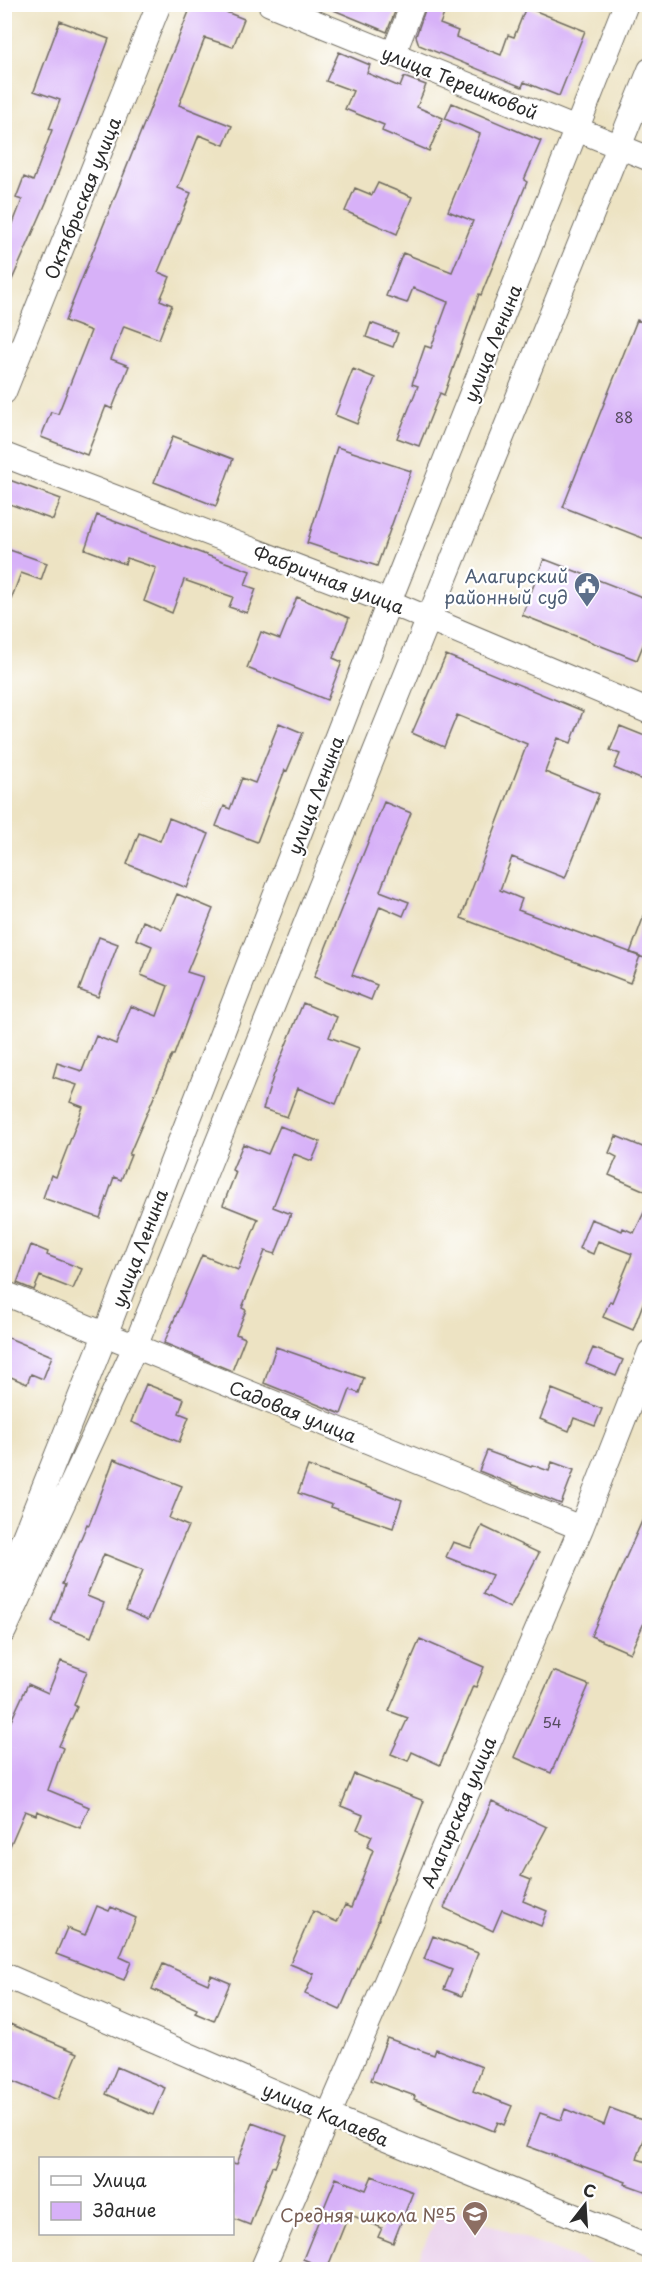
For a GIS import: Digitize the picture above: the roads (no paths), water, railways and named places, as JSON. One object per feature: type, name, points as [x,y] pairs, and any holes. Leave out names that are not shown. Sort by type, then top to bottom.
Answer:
[{"type":"street","name":"Октябрьская улица","points":[[4,392],[159,4]]},
{"type":"street","name":"улица Терешковой","points":[[270,4],[650,159]]},
{"type":"street","points":[[393,55],[413,4]]},
{"type":"street","name":"улица Ленина","points":[[4,1587],[105,1335],[389,602],[626,4]]},
{"type":"street","name":"улица Ленина","points":[[4,1631],[135,1347],[650,70]]},
{"type":"street","name":"Фабричная улица","points":[[4,455],[389,602],[650,712]]},
{"type":"street","name":"Садовая улица","points":[[4,1293],[581,1528]]},
{"type":"street","name":"Алагирская улица","points":[[261,2270],[581,1528],[650,1352]]},
{"type":"street","name":"улица Калаева","points":[[4,1975],[327,2115],[650,2247]]},
{"type":"place","name":"Алагирский районный суд","points":[[587,608]]},
{"type":"place","name":"Средняя школа №5","points":[[475,2237]]}]
